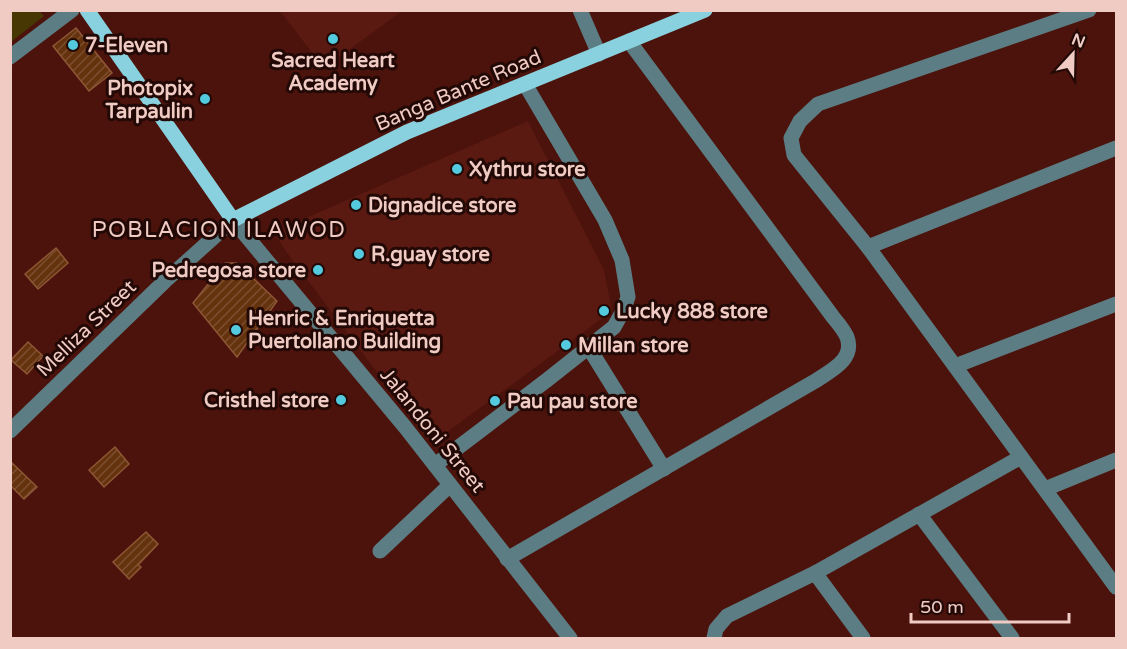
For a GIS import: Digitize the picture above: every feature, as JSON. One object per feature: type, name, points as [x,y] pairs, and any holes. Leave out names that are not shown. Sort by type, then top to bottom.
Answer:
[{"type":"main road","name":"Jalandoni Street","points":[[87,10],[233,220]]},
{"type":"main road","name":"Banga Bante Road","points":[[233,220],[407,132],[705,10]]},
{"type":"street","points":[[10,57],[72,10]]},
{"type":"street","points":[[580,10],[599,54]]},
{"type":"street","points":[[1089,10],[818,104],[800,121],[791,138],[794,155],[868,247],[1116,587]]},
{"type":"street","points":[[507,559],[817,380],[839,365],[848,352],[847,337],[833,317],[629,41]]},
{"type":"street","points":[[435,465],[614,327],[628,297],[622,260],[605,220],[525,84]]},
{"type":"street","points":[[868,247],[1116,148]]},
{"type":"street","name":"Melliza Street","points":[[10,431],[165,281],[233,220]]},
{"type":"street","name":"Jalandoni Street","points":[[233,220],[405,427],[570,639]]},
{"type":"street","points":[[955,366],[1116,304]]},
{"type":"street","points":[[589,348],[664,469]]},
{"type":"street","points":[[714,639],[716,629],[727,616],[815,573],[1022,457]]},
{"type":"street","points":[[1045,489],[1116,460]]},
{"type":"street","points":[[380,551],[450,485]]},
{"type":"street","points":[[919,514],[1012,639]]},
{"type":"street","points":[[815,573],[863,639]]},
{"type":"shaded area","points":[[11,10],[39,11],[44,16],[11,42]]},
{"type":"shaded area","name":"Sacred Heart Academy","points":[[280,11],[402,11],[324,68]]},
{"type":"shaded area","points":[[528,121],[604,270],[612,311],[431,444],[285,250],[274,232]]},
{"type":"building","points":[[76,28],[112,73],[89,91],[53,46]]},
{"type":"building","points":[[56,248],[68,263],[38,289],[25,274]]},
{"type":"building","name":"Henric & Enriquetta Puertollano Building","points":[[225,263],[237,263],[277,301],[237,357],[193,303]]},
{"type":"building","points":[[28,342],[43,356],[27,374],[11,360]]},
{"type":"building","points":[[115,447],[129,464],[104,487],[89,470]]},
{"type":"building","points":[[10,461],[37,487],[24,499],[10,485]]},
{"type":"building","points":[[146,532],[158,544],[138,565],[141,567],[129,579],[113,562]]},
{"type":"place","name":"Sacred Heart Academy","points":[[333,39]]},
{"type":"place","name":"7-Eleven","points":[[73,45]]},
{"type":"place","name":"Photopix Tarpaulin","points":[[205,99]]},
{"type":"place","name":"Xythru store","points":[[457,169]]},
{"type":"place","name":"Dignadice store","points":[[356,205]]},
{"type":"place","name":"R.guay store","points":[[359,254]]},
{"type":"place","name":"Pedregosa store","points":[[318,270]]},
{"type":"place","name":"Lucky 888 store","points":[[604,311]]},
{"type":"place","name":"Henric & Enriquetta Puertollano Building","points":[[236,330]]},
{"type":"place","name":"Millan store","points":[[566,345]]},
{"type":"place","name":"Cristhel store","points":[[341,400]]},
{"type":"place","name":"Pau pau store","points":[[495,401]]},
{"type":"district","name":"POBLACION ILAWOD","points":[[219,229]]}]
